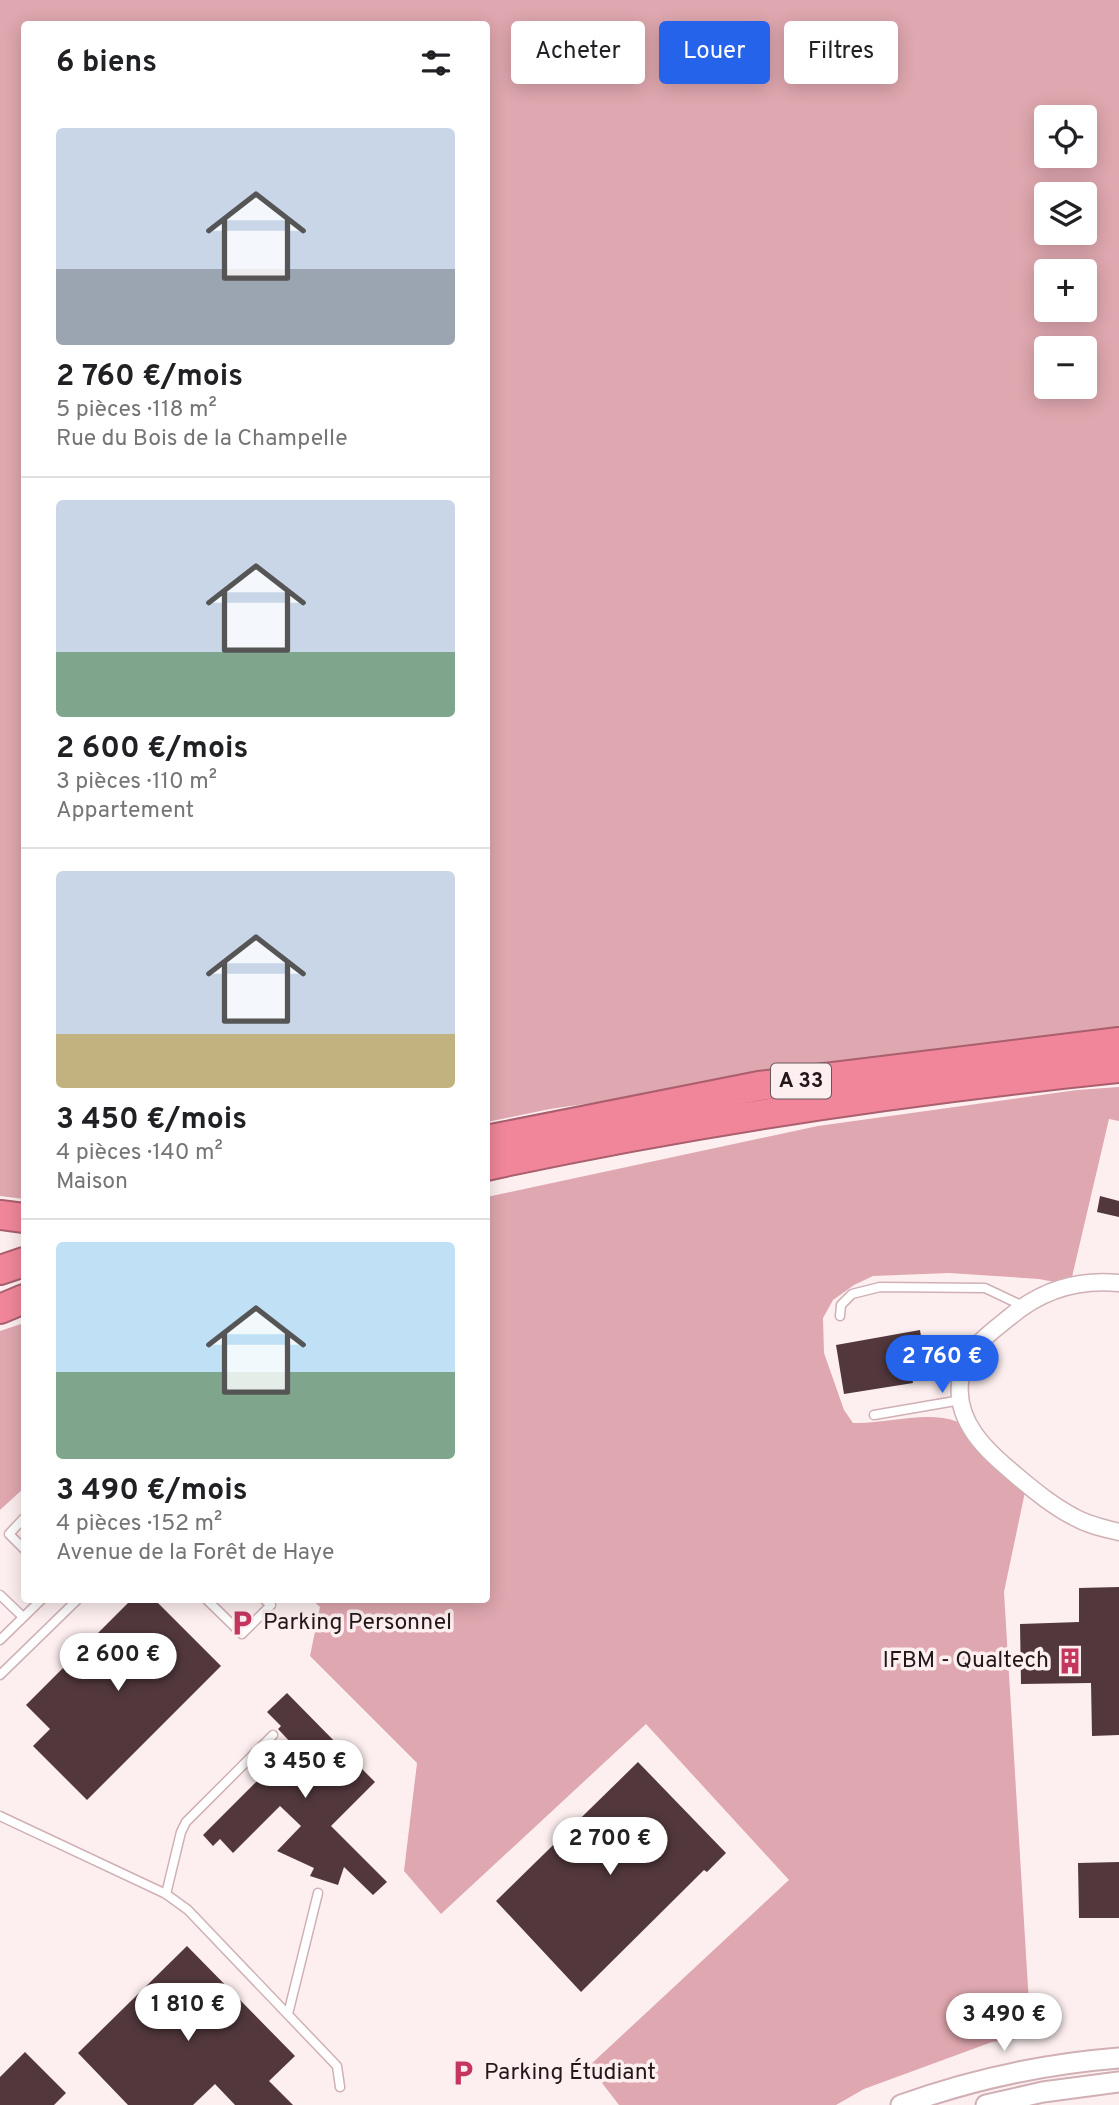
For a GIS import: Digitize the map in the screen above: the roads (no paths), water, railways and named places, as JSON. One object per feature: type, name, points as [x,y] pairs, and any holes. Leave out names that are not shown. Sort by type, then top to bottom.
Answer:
[{"type":"highway","name":"A 33","points":[[490,1139],[759,1086],[1119,1042]]},
{"type":"highway","name":"A 33","points":[[490,1165],[687,1125],[795,1108],[1008,1079],[1119,1068]]},
{"type":"highway","points":[[0,1215],[21,1218]]},
{"type":"highway","points":[[0,1270],[21,1263]]},
{"type":"highway","points":[[0,1295],[21,1288]]},
{"type":"highway","points":[[0,1309],[21,1300]]},
{"type":"street","points":[[1119,1283],[1080,1282],[1023,1306],[971,1353],[961,1375],[961,1400],[967,1422],[978,1439],[1031,1488],[1074,1517],[1097,1527],[1119,1532]]},
{"type":"street","points":[[901,2105],[993,2076],[1059,2063],[1119,2057]]},
{"type":"street","points":[[986,2105],[1043,2092],[1119,2082]]},
{"type":"lane","points":[[840,1315],[841,1305],[852,1294],[880,1287],[985,1288],[1023,1306]]},
{"type":"lane","points":[[874,1415],[961,1400]]},
{"type":"lane","points":[[21,1521],[9,1534],[21,1546]]},
{"type":"lane","points":[[0,1595],[23,1617]]},
{"type":"lane","points":[[0,1640],[38,1603]]},
{"type":"lane","points":[[0,1675],[74,1603]]},
{"type":"lane","points":[[210,1603],[242,1634],[271,1605],[269,1603]]},
{"type":"lane","points":[[166,1894],[181,1832],[186,1822],[273,1735]]},
{"type":"lane","points":[[0,1816],[166,1894],[188,1910],[337,2066],[340,2087]]},
{"type":"lane","points":[[288,2014],[318,1893]]},
{"type":"place","name":"Parking Personnel","points":[[242,1623]]},
{"type":"place","name":"IFBM - Qualtech","points":[[1070,1661]]},
{"type":"place","name":"Parking Étudiant","points":[[463,2073]]}]
